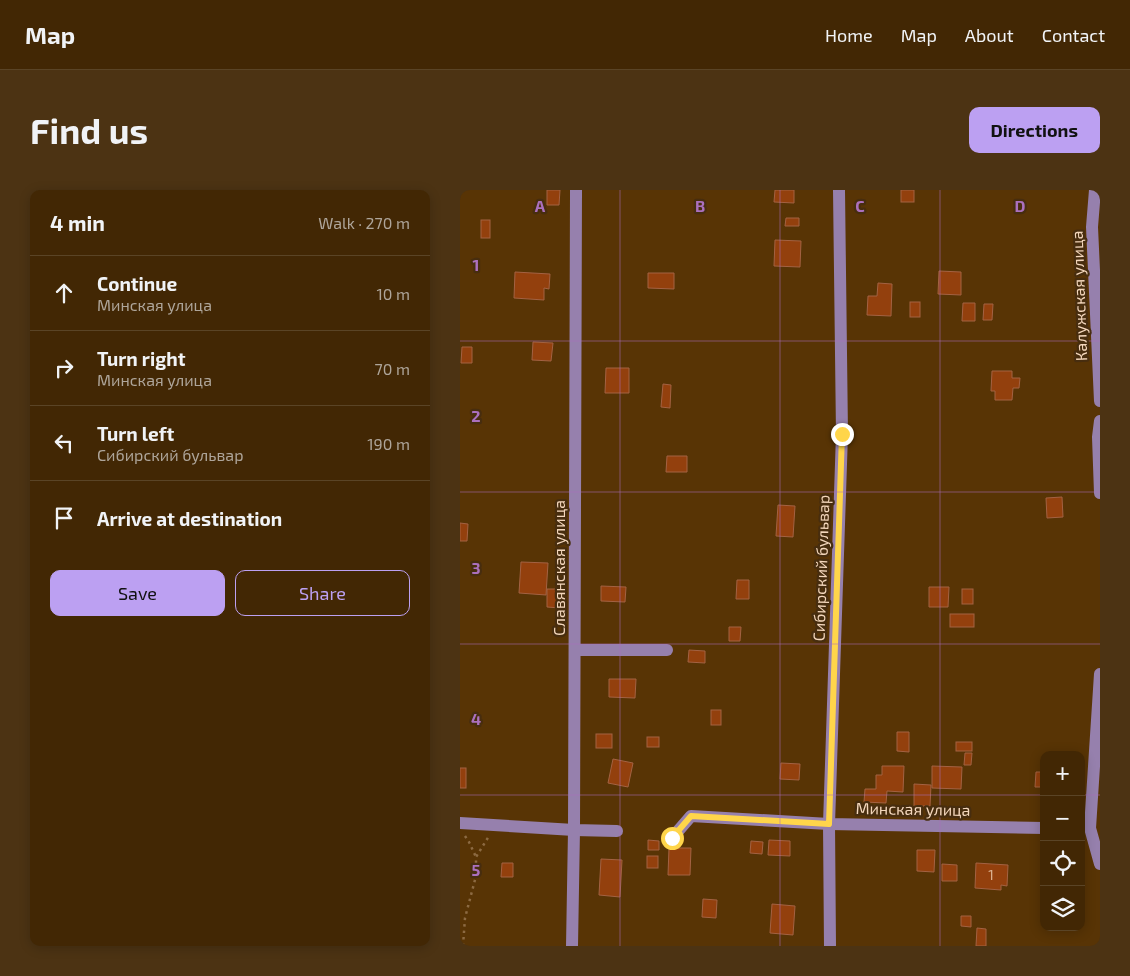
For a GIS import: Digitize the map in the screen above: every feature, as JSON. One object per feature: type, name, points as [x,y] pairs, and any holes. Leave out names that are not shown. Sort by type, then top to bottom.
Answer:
[{"type":"street","name":"Славянская улица","points":[[572,946],[576,190]]},
{"type":"street","name":"Сибирский бульвар","points":[[830,946],[829,824],[842,434],[839,190]]},
{"type":"street","name":"Калужская улица","points":[[1095,190],[1092,227],[1100,401]]},
{"type":"street","points":[[1100,421],[1098,438],[1100,493]]},
{"type":"street","points":[[575,650],[667,650]]},
{"type":"street","points":[[1100,674],[1085,828],[1100,864]]},
{"type":"street","name":"Минская улица","points":[[672,838],[691,816],[829,824],[1040,828]]},
{"type":"street","points":[[460,822],[617,831]]},
{"type":"path","points":[[476,857],[489,836],[504,826]]},
{"type":"path","points":[[460,830],[469,842],[476,857],[476,876],[465,918],[463,946]]},
{"type":"building","points":[[547,190],[560,190],[559,205],[547,205]]},
{"type":"building","points":[[775,190],[794,190],[794,203],[774,202]]},
{"type":"building","points":[[901,190],[914,190],[914,202],[901,202]]},
{"type":"building","points":[[786,218],[799,218],[799,226],[785,226]]},
{"type":"building","points":[[481,220],[490,220],[490,238],[481,238]]},
{"type":"building","points":[[775,240],[801,241],[800,267],[774,266]]},
{"type":"building","points":[[939,271],[961,272],[961,295],[938,294]]},
{"type":"building","points":[[515,272],[550,274],[549,289],[544,288],[544,300],[514,298]]},
{"type":"building","points":[[648,273],[674,273],[674,289],[648,288]]},
{"type":"building","points":[[878,283],[892,284],[891,316],[867,315],[868,296],[877,296]]},
{"type":"building","points":[[910,302],[920,302],[920,317],[910,317]]},
{"type":"building","points":[[963,303],[975,303],[975,321],[962,321]]},
{"type":"building","points":[[984,304],[993,304],[992,320],[983,320]]},
{"type":"building","points":[[533,342],[553,343],[551,361],[532,360]]},
{"type":"building","points":[[462,347],[472,347],[472,363],[461,363]]},
{"type":"building","points":[[606,368],[629,368],[629,393],[605,393]]},
{"type":"building","points":[[992,371],[1012,371],[1012,378],[1020,378],[1019,388],[1013,388],[1012,400],[995,400],[995,391],[991,391]]},
{"type":"building","points":[[663,384],[671,385],[670,408],[661,407]]},
{"type":"building","points":[[667,456],[687,456],[687,472],[666,472]]},
{"type":"building","points":[[1062,497],[1063,517],[1047,518],[1046,498]]},
{"type":"building","points":[[778,505],[795,506],[793,537],[776,536]]},
{"type":"building","points":[[460,523],[468,524],[467,541],[460,541]]},
{"type":"building","points":[[521,562],[548,563],[546,595],[519,593]]},
{"type":"building","points":[[737,580],[749,580],[749,599],[736,599]]},
{"type":"building","points":[[601,586],[626,587],[625,602],[601,601]]},
{"type":"building","points":[[929,587],[949,587],[948,607],[929,607]]},
{"type":"building","points":[[547,589],[560,589],[560,608],[547,607]]},
{"type":"building","points":[[962,589],[973,589],[973,604],[962,604]]},
{"type":"building","points":[[950,614],[974,614],[974,627],[950,627]]},
{"type":"building","points":[[729,627],[741,627],[740,641],[729,641]]},
{"type":"building","points":[[689,650],[705,651],[705,663],[688,662]]},
{"type":"building","points":[[609,679],[636,679],[635,698],[609,697]]},
{"type":"building","points":[[711,710],[721,710],[721,725],[711,725]]},
{"type":"building","points":[[897,732],[909,732],[909,752],[897,751]]},
{"type":"building","points":[[596,734],[612,734],[612,748],[596,748]]},
{"type":"building","points":[[647,737],[659,737],[659,747],[647,747]]},
{"type":"building","points":[[956,742],[972,742],[972,751],[956,751]]},
{"type":"building","points":[[965,753],[972,753],[971,765],[964,765]]},
{"type":"building","points":[[613,759],[633,763],[628,787],[608,783]]},
{"type":"building","points":[[781,763],[800,764],[799,780],[780,779]]},
{"type":"building","points":[[882,766],[904,766],[903,792],[887,791],[886,803],[864,802],[865,789],[876,789],[876,775],[882,775]]},
{"type":"building","points":[[932,766],[962,767],[961,789],[932,788]]},
{"type":"building","points":[[460,768],[466,768],[466,788],[460,788]]},
{"type":"building","points":[[1036,772],[1040,772],[1040,787],[1035,787]]},
{"type":"building","points":[[914,784],[931,785],[930,806],[914,806]]},
{"type":"building","points":[[648,840],[659,841],[659,850],[648,850]]},
{"type":"building","points":[[769,840],[790,841],[790,856],[768,855]]},
{"type":"building","points":[[751,841],[763,842],[762,854],[750,853]]},
{"type":"building","points":[[669,848],[691,848],[690,875],[668,875]]},
{"type":"building","points":[[917,850],[935,850],[934,872],[917,871]]},
{"type":"building","points":[[647,856],[658,856],[658,868],[647,868]]},
{"type":"building","points":[[601,859],[622,860],[620,897],[599,895]]},
{"type":"building","points":[[502,863],[513,863],[513,877],[501,877]]},
{"type":"building","points":[[976,863],[1008,865],[1007,886],[1001,885],[1001,890],[975,888]]},
{"type":"building","points":[[942,864],[957,865],[957,881],[942,881]]},
{"type":"building","points":[[703,899],[717,900],[716,918],[702,917]]},
{"type":"building","points":[[772,904],[795,906],[793,935],[770,933]]},
{"type":"building","points":[[961,916],[971,916],[971,927],[961,926]]},
{"type":"building","points":[[977,928],[986,929],[986,946],[976,946]]},
{"type":"route","points":[[672,838],[691,816],[829,824],[842,434]]}]
